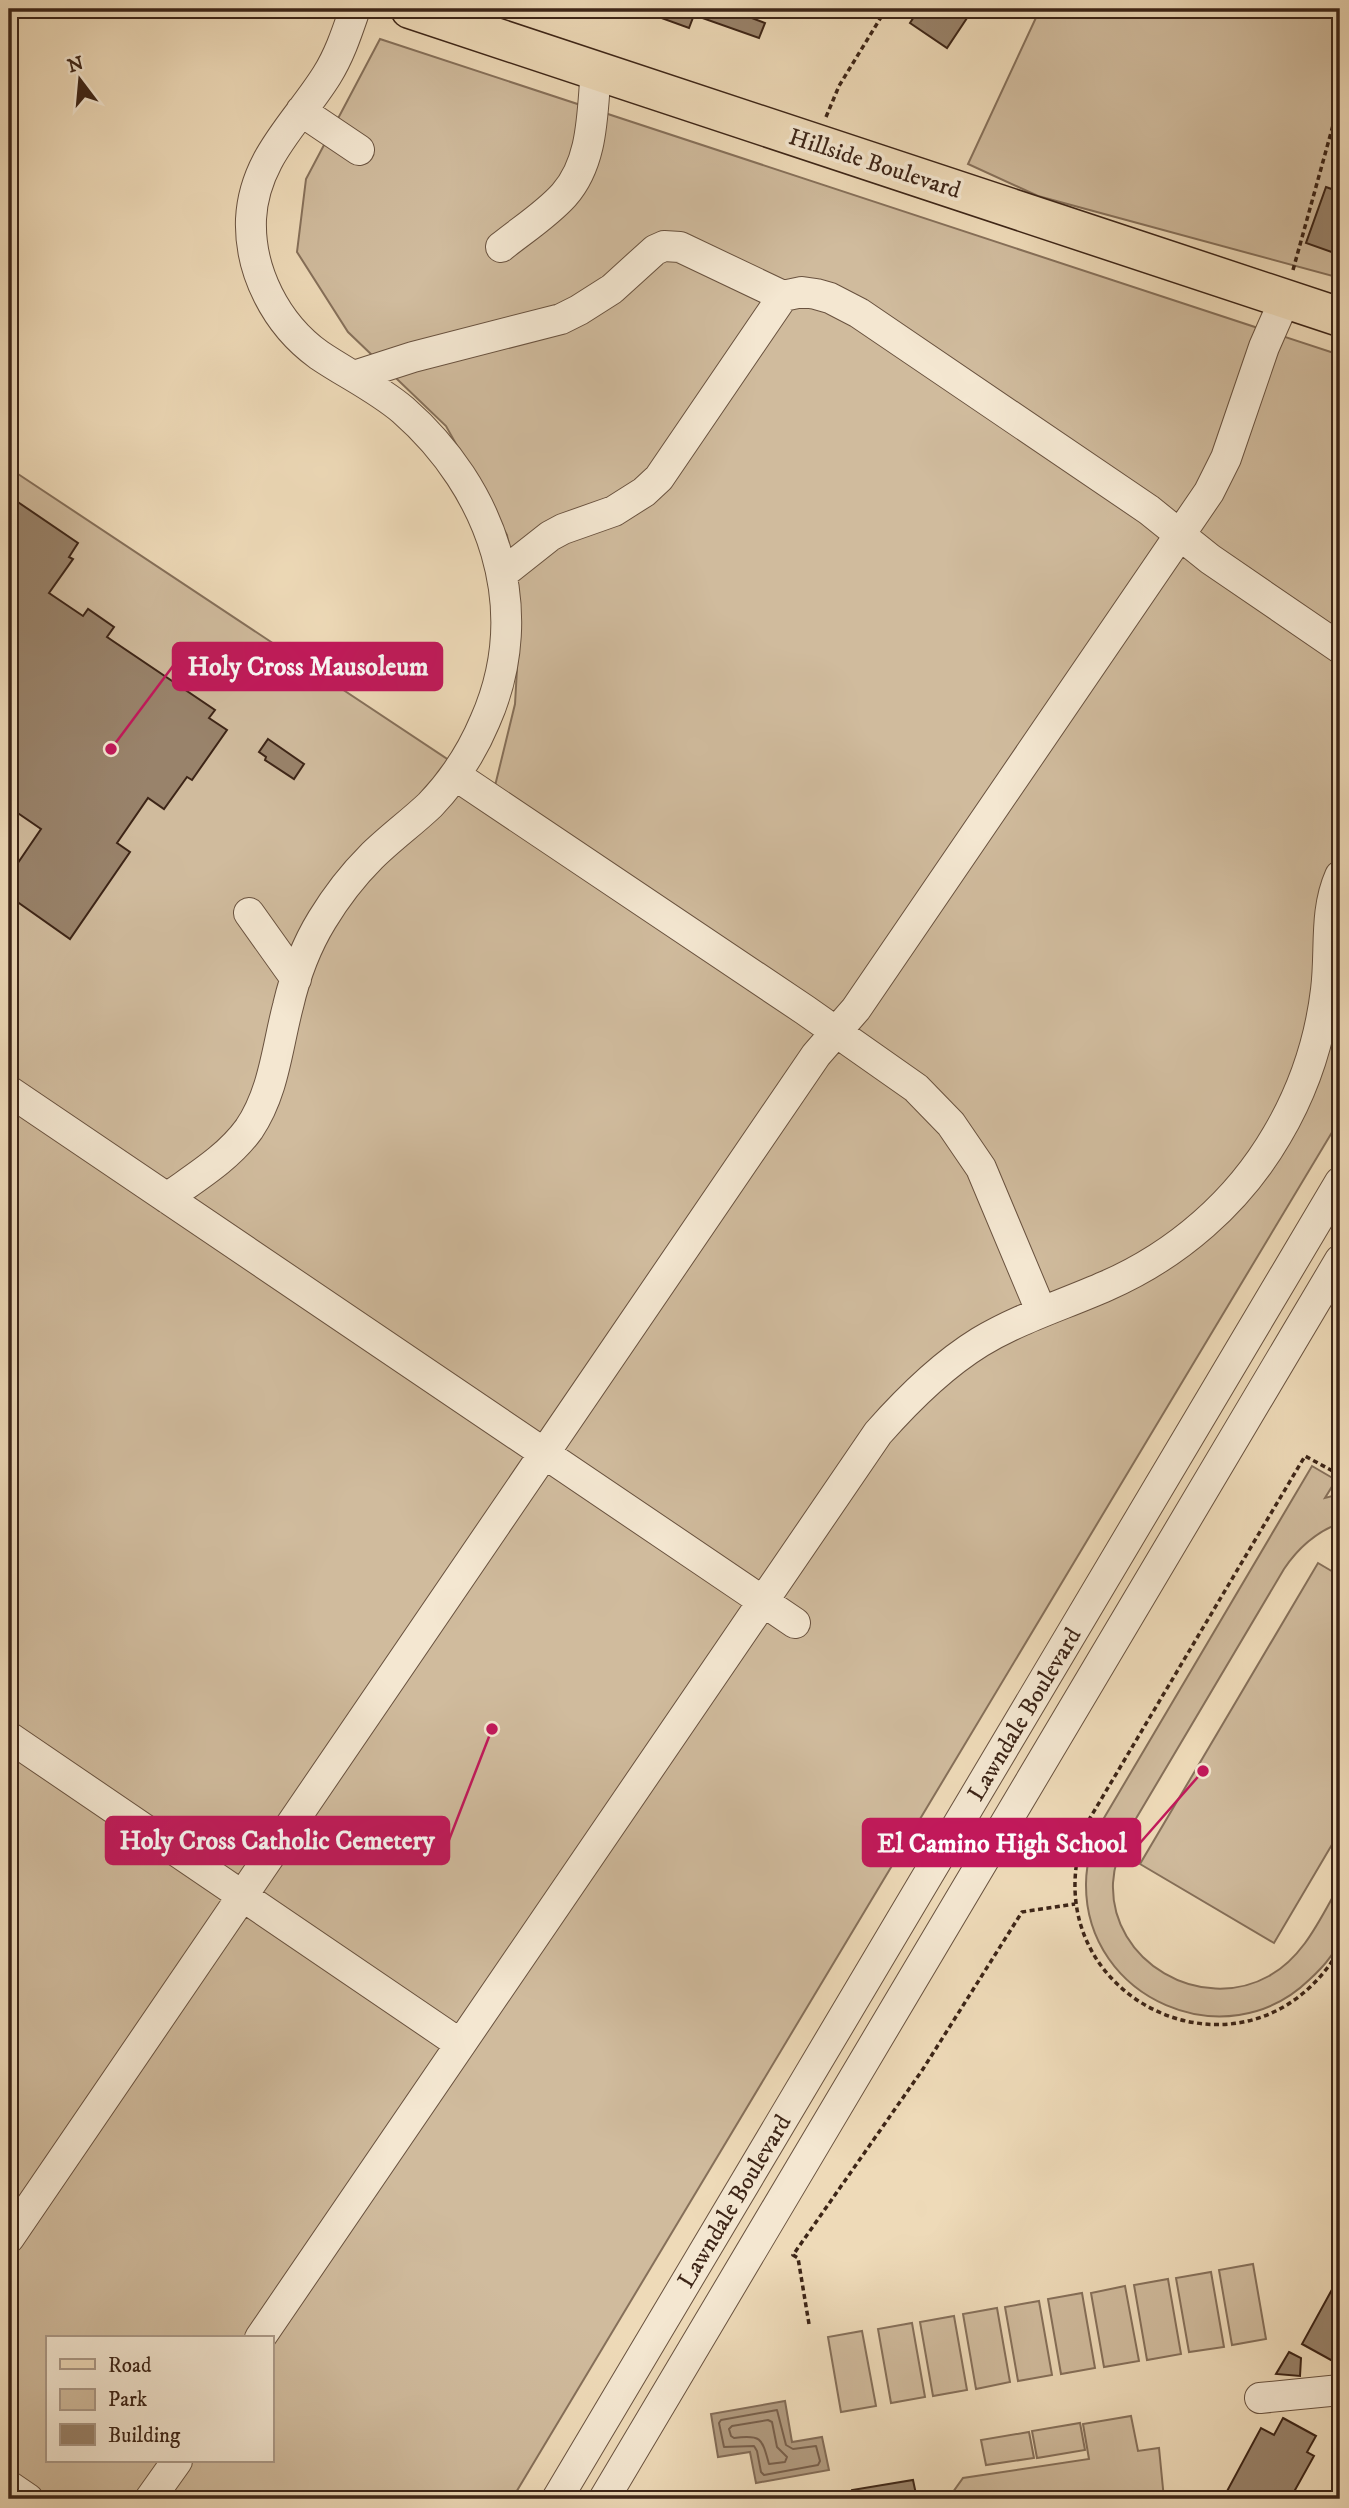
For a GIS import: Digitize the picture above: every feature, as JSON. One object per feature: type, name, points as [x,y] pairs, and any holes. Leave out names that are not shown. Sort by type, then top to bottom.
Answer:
[{"type":"main road","name":"Hillside Boulevard","points":[[410,9],[1340,317]]},
{"type":"street","points":[[167,1198],[226,1154],[260,1111],[273,1075],[296,979],[318,926],[351,878],[429,805],[455,775],[486,719],[498,684],[504,642],[502,574],[493,540],[479,507],[446,453],[395,404],[318,354],[290,328],[269,296],[254,257],[251,216],[258,180],[276,143],[321,84],[336,59],[355,9]]},
{"type":"street","points":[[500,247],[557,201],[580,170],[590,139],[596,70]]},
{"type":"street","points":[[301,111],[359,150]]},
{"type":"street","points":[[354,376],[413,357],[561,319],[612,289],[647,256],[671,245],[689,250],[783,296],[802,292],[817,294],[859,313],[1149,510],[1210,559],[1340,648]]},
{"type":"street","points":[[502,574],[550,536],[614,510],[645,492],[659,478],[783,296]]},
{"type":"street","points":[[9,2238],[816,1055],[856,1009],[1209,492],[1226,458],[1264,347],[1285,299]]},
{"type":"street","points":[[455,775],[907,1081],[951,1124],[981,1168],[1041,1311]]},
{"type":"street","points":[[261,2336],[861,1456],[900,1408],[933,1377],[979,1343],[1041,1311],[1105,1286],[1164,1255],[1217,1211],[1260,1161],[1292,1107],[1314,1050],[1326,989],[1330,907],[1340,876]]},
{"type":"street","points":[[249,913],[296,979]]},
{"type":"street","points":[[9,1091],[795,1623]]},
{"type":"street","name":"Lawndale Boulevard","points":[[557,2499],[1340,1182]]},
{"type":"street","name":"Lawndale Boulevard","points":[[604,2499],[1340,1260]]},
{"type":"street","points":[[9,1737],[460,2044]]},
{"type":"street","points":[[1260,2398],[1340,2390]]},
{"type":"street","points":[[150,2499],[176,2462]]},
{"type":"street","points":[[9,2486],[28,2499]]},
{"type":"path","points":[[815,144],[839,86],[886,9]]},
{"type":"path","points":[[1285,299],[1340,100]]},
{"type":"path","points":[[1340,1475],[1305,1456],[1090,1818],[1077,1855],[1075,1904],[1090,1950],[1111,1978],[1142,2005],[1185,2022],[1235,2024],[1280,2009],[1320,1978],[1340,1950]]},
{"type":"path","points":[[809,2324],[797,2258],[793,2255],[923,2069],[1022,1912],[1075,1904]]},
{"type":"green space","points":[[1040,9],[1340,9],[1340,278],[1038,196],[968,164]]},
{"type":"green space","points":[[380,39],[1340,355],[1340,1119],[512,2499],[9,2499],[9,468],[494,790],[515,704],[520,616],[507,535],[446,426],[348,332],[297,252],[306,179]]},
{"type":"green space","points":[[1312,1466],[1336,1480],[1325,1498],[1340,1494],[1340,1523],[1308,1541],[1284,1569],[1128,1832],[1118,1856],[1113,1883],[1116,1911],[1127,1936],[1143,1957],[1164,1973],[1189,1984],[1216,1989],[1243,1986],[1269,1976],[1302,1947],[1340,1884],[1340,1937],[1332,1955],[1318,1971],[1276,2004],[1239,2015],[1202,2015],[1166,2005],[1134,1986],[1109,1959],[1092,1924],[1086,1884],[1089,1858],[1104,1818]]},
{"type":"green space","points":[[1318,1563],[1340,1576],[1340,1831],[1274,1943],[1140,1864]]},
{"type":"green space","points":[[1253,2264],[1266,2339],[1232,2345],[1219,2270]]},
{"type":"green space","points":[[1211,2272],[1224,2347],[1189,2352],[1176,2278]]},
{"type":"green space","points":[[1168,2279],[1181,2354],[1147,2360],[1134,2285]]},
{"type":"green space","points":[[1125,2286],[1139,2361],[1104,2367],[1091,2293]]},
{"type":"green space","points":[[1082,2293],[1095,2368],[1061,2374],[1048,2299]]},
{"type":"green space","points":[[1039,2301],[1052,2375],[1018,2381],[1005,2307]]},
{"type":"green space","points":[[997,2308],[1010,2382],[976,2389],[963,2314]]},
{"type":"green space","points":[[954,2316],[967,2390],[933,2396],[920,2322]]},
{"type":"green space","points":[[912,2323],[925,2397],[891,2403],[878,2329]]},
{"type":"green space","points":[[862,2331],[876,2406],[841,2412],[828,2337]]},
{"type":"green space","points":[[1131,2416],[1138,2451],[1159,2448],[1164,2499],[955,2499],[953,2492],[963,2478],[1089,2459],[1083,2424]]},
{"type":"green space","points":[[1080,2423],[1085,2450],[1037,2458],[1032,2431]]},
{"type":"green space","points":[[1029,2432],[1034,2458],[986,2465],[981,2440]]},
{"type":"water","points":[[785,2401],[792,2442],[822,2437],[829,2470],[756,2483],[750,2452],[718,2457],[711,2414]]},
{"type":"building","points":[[743,9],[741,14],[765,23],[759,38],[694,15],[689,28],[642,11]]},
{"type":"building","points":[[919,9],[973,9],[947,48],[910,23]]},
{"type":"building","points":[[1326,187],[1340,192],[1340,255],[1306,243]]},
{"type":"building","points":[[9,496],[78,543],[69,557],[73,559],[49,593],[83,616],[88,609],[114,627],[107,637],[215,710],[209,718],[227,730],[192,780],[187,777],[164,809],[148,798],[117,843],[130,852],[70,939],[9,896],[9,876],[41,829],[9,807]]},
{"type":"building","points":[[268,739],[304,764],[294,779],[265,760],[266,757],[259,752]]},
{"type":"building","points":[[1340,2275],[1340,2365],[1302,2344]]},
{"type":"building","points":[[1289,2352],[1301,2358],[1300,2376],[1276,2374]]},
{"type":"building","points":[[1283,2418],[1316,2436],[1307,2452],[1314,2456],[1290,2499],[1238,2499],[1226,2493],[1261,2428],[1274,2435]]},
{"type":"building","points":[[913,2480],[917,2499],[853,2499],[852,2490]]},
{"type":"place","name":"Holy Cross Mausoleum","points":[[111,749]]},
{"type":"place","name":"Holy Cross Catholic Cemetery","points":[[492,1729]]},
{"type":"place","name":"El Camino High School","points":[[1203,1771]]}]
